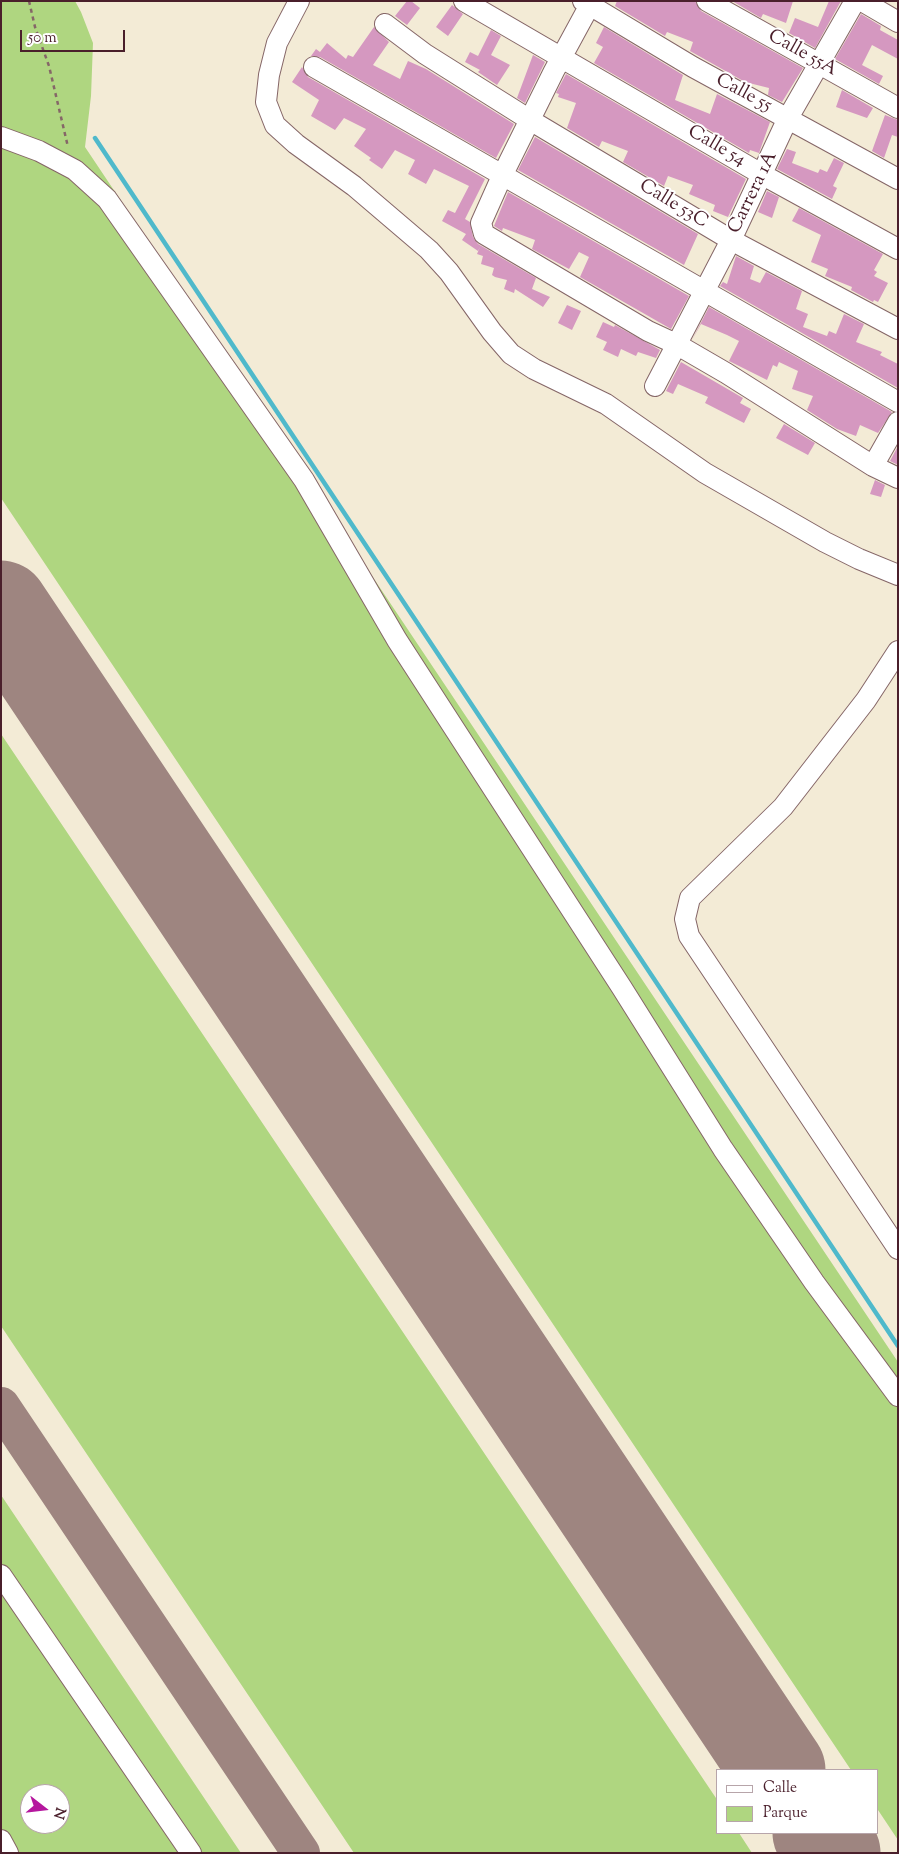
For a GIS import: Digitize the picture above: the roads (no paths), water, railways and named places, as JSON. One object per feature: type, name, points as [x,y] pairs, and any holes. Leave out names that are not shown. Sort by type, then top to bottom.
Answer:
[{"type":"street","points":[[299,1],[278,43],[270,67],[266,102],[275,125],[296,144],[354,186],[434,256],[450,272],[492,332],[511,354],[534,369],[606,404],[705,473],[834,546],[898,575]]},
{"type":"street","name":"Calle 54","points":[[464,1],[562,56],[763,175],[898,249]]},
{"type":"street","name":"Calle 55A","points":[[706,1],[898,108]]},
{"type":"street","name":"Carrera 1A","points":[[655,386],[731,240],[788,118],[856,1]]},
{"type":"street","points":[[862,1],[898,22]]},
{"type":"street","points":[[588,3],[502,176],[481,223],[481,230],[484,234],[563,282],[648,331],[676,344],[873,466],[898,478]]},
{"type":"street","name":"Calle 55","points":[[588,3],[693,68],[898,179]]},
{"type":"street","name":"Calle 53C","points":[[385,24],[425,54],[530,120],[731,240],[898,329]]},
{"type":"street","points":[[314,67],[898,402]]},
{"type":"street","points":[[1,137],[38,151],[75,170],[107,199],[304,480],[397,640],[612,972],[723,1149],[814,1282],[898,1396]]},
{"type":"street","points":[[873,466],[898,422]]},
{"type":"street","points":[[898,651],[866,700],[783,807],[690,898],[685,919],[689,936],[898,1249]]},
{"type":"street","points":[[1,1575],[191,1853]]},
{"type":"street","points":[[1,1840],[8,1853]]},
{"type":"waterway","points":[[95,138],[898,1346]]}]
